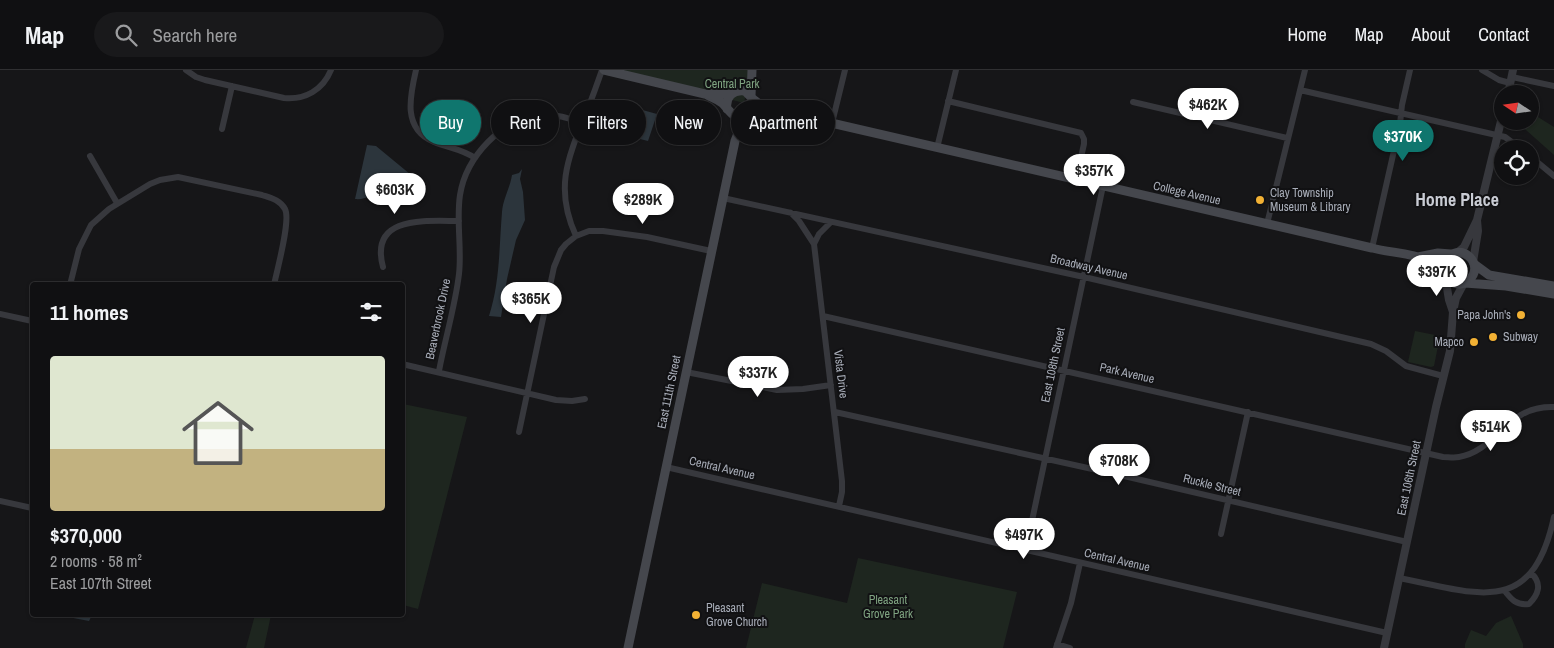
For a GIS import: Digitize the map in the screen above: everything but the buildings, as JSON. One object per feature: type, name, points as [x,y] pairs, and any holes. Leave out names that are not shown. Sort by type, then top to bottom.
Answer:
[{"type":"main road","points":[[603,70],[705,94],[717,100],[731,113]]},
{"type":"main road","points":[[728,111],[727,100],[744,84],[752,71]]},
{"type":"main road","points":[[752,71],[752,98]]},
{"type":"main road","points":[[705,94],[745,91],[752,98]]},
{"type":"main road","name":"East 111th Street","points":[[728,111],[731,124]]},
{"type":"main road","name":"College Avenue","points":[[835,125],[1418,257],[1431,262],[1445,275]]},
{"type":"main road","name":"East 111th Street","points":[[628,648],[734,145]]},
{"type":"main road","name":"College Avenue","points":[[1418,257],[1438,253],[1454,253]]},
{"type":"main road","points":[[1554,286],[1489,274],[1465,254],[1454,253],[1444,262],[1445,275],[1453,283],[1506,286],[1554,294]]},
{"type":"main road","points":[[1464,283],[1473,275],[1474,263]]},
{"type":"street","points":[[186,70],[196,77],[284,98],[296,98],[310,94],[321,86],[331,70]]},
{"type":"street","points":[[416,70],[410,104],[413,120],[418,128],[430,140],[464,151],[475,158]]},
{"type":"street","points":[[591,100],[603,70]]},
{"type":"street","points":[[835,112],[845,70]]},
{"type":"street","points":[[937,148],[956,70]]},
{"type":"street","points":[[1268,224],[1287,138],[1305,70]]},
{"type":"street","points":[[1372,248],[1403,113],[1402,105],[1410,70]]},
{"type":"street","points":[[1482,70],[1498,80],[1512,77],[1554,86]]},
{"type":"street","points":[[222,128],[232,86]]},
{"type":"street","points":[[1300,90],[1510,140]]},
{"type":"street","points":[[948,101],[1081,133],[1084,139],[1084,147],[1076,179]]},
{"type":"street","points":[[1133,102],[1287,138]]},
{"type":"street","name":"Beaverbrook Drive","points":[[439,371],[458,282],[459,221],[461,188],[464,178],[482,148],[505,128],[526,118],[549,114],[569,118]]},
{"type":"street","points":[[1454,253],[1466,244],[1477,220],[1499,130]]},
{"type":"street","points":[[573,145],[565,177],[565,198],[576,236]]},
{"type":"street","points":[[90,156],[117,203]]},
{"type":"street","points":[[1539,164],[1554,176]]},
{"type":"street","points":[[71,282],[78,252],[91,224],[117,203],[150,184],[178,177],[274,198],[281,204],[285,209],[287,220],[275,282]]},
{"type":"street","name":"East 108th Street","points":[[1026,549],[1103,186]]},
{"type":"street","name":"Broadway Avenue","points":[[723,198],[1084,277],[1371,344],[1386,351],[1408,367],[1444,376]]},
{"type":"street","name":"Vista Drive","points":[[791,213],[799,221],[814,244],[843,486],[839,506]]},
{"type":"street","points":[[1474,263],[1478,231],[1477,220]]},
{"type":"street","points":[[383,267],[382,244],[387,234],[396,227],[413,221],[459,221]]},
{"type":"street","points":[[814,244],[819,234],[831,222]]},
{"type":"street","points":[[519,432],[557,258],[566,244],[576,236],[589,231],[603,231],[668,240],[711,251]]},
{"type":"street","name":"East 106th Street","points":[[1445,275],[1452,312]]},
{"type":"street","name":"East 106th Street","points":[[1384,648],[1451,344],[1452,312],[1457,294],[1464,283]]},
{"type":"street","points":[[0,314],[30,321]]},
{"type":"street","name":"Park Avenue","points":[[823,316],[1437,456],[1457,458],[1469,454],[1480,448],[1520,415],[1535,408],[1554,407]]},
{"type":"street","points":[[405,365],[565,401],[572,402],[585,399]]},
{"type":"street","points":[[686,372],[777,390],[831,385]]},
{"type":"street","name":"Ruckle Street","points":[[835,412],[1045,458],[1407,542]]},
{"type":"street","points":[[1221,534],[1248,412]]},
{"type":"street","name":"Central Avenue","points":[[666,467],[1387,633]]},
{"type":"street","points":[[0,501],[30,508]]},
{"type":"street","points":[[1399,578],[1468,592],[1504,590],[1516,585],[1531,573],[1547,544],[1554,517]]},
{"type":"street","points":[[1070,648],[1057,646],[1071,603],[1080,563]]},
{"type":"street","points":[[1504,590],[1518,604],[1529,604],[1539,591],[1537,582],[1531,573]]},
{"type":"green space","name":"Central Park","points":[[616,70],[751,70],[745,100],[732,100]]},
{"type":"green space","points":[[1539,118],[1554,127],[1554,155],[1539,140],[1526,130],[1539,130]]},
{"type":"green space","points":[[1415,331],[1440,336],[1434,366],[1408,362]]},
{"type":"green space","points":[[405,404],[467,417],[418,609],[405,606]]},
{"type":"green space","name":"Pleasant Grove Park","points":[[858,558],[1017,592],[1003,648],[746,648],[762,583],[847,603]]},
{"type":"green space","points":[[1511,616],[1523,648],[1465,648],[1471,630],[1486,636],[1496,623]]},
{"type":"green space","points":[[254,617],[271,617],[264,648],[246,648]]},
{"type":"shaded area","points":[[646,111],[656,114],[648,141],[646,140]]},
{"type":"shaded area","points":[[367,145],[376,146],[416,179],[398,184],[365,198],[355,199]]},
{"type":"shaded area","points":[[522,169],[520,179],[525,220],[516,240],[501,317],[489,316],[497,278],[505,198],[512,175],[519,173]]},
{"type":"shaded area","points":[[68,617],[91,617],[89,621]]},
{"type":"place","name":"Clay Township Museum & Library","points":[[1260,200]]},
{"type":"place","name":"Papa John's","points":[[1521,315]]},
{"type":"place","name":"Subway","points":[[1493,337]]},
{"type":"place","name":"Mapco","points":[[1474,342]]},
{"type":"place","name":"Pleasant Grove Church","points":[[696,615]]},
{"type":"district","name":"Home Place","points":[[1457,200]]}]
